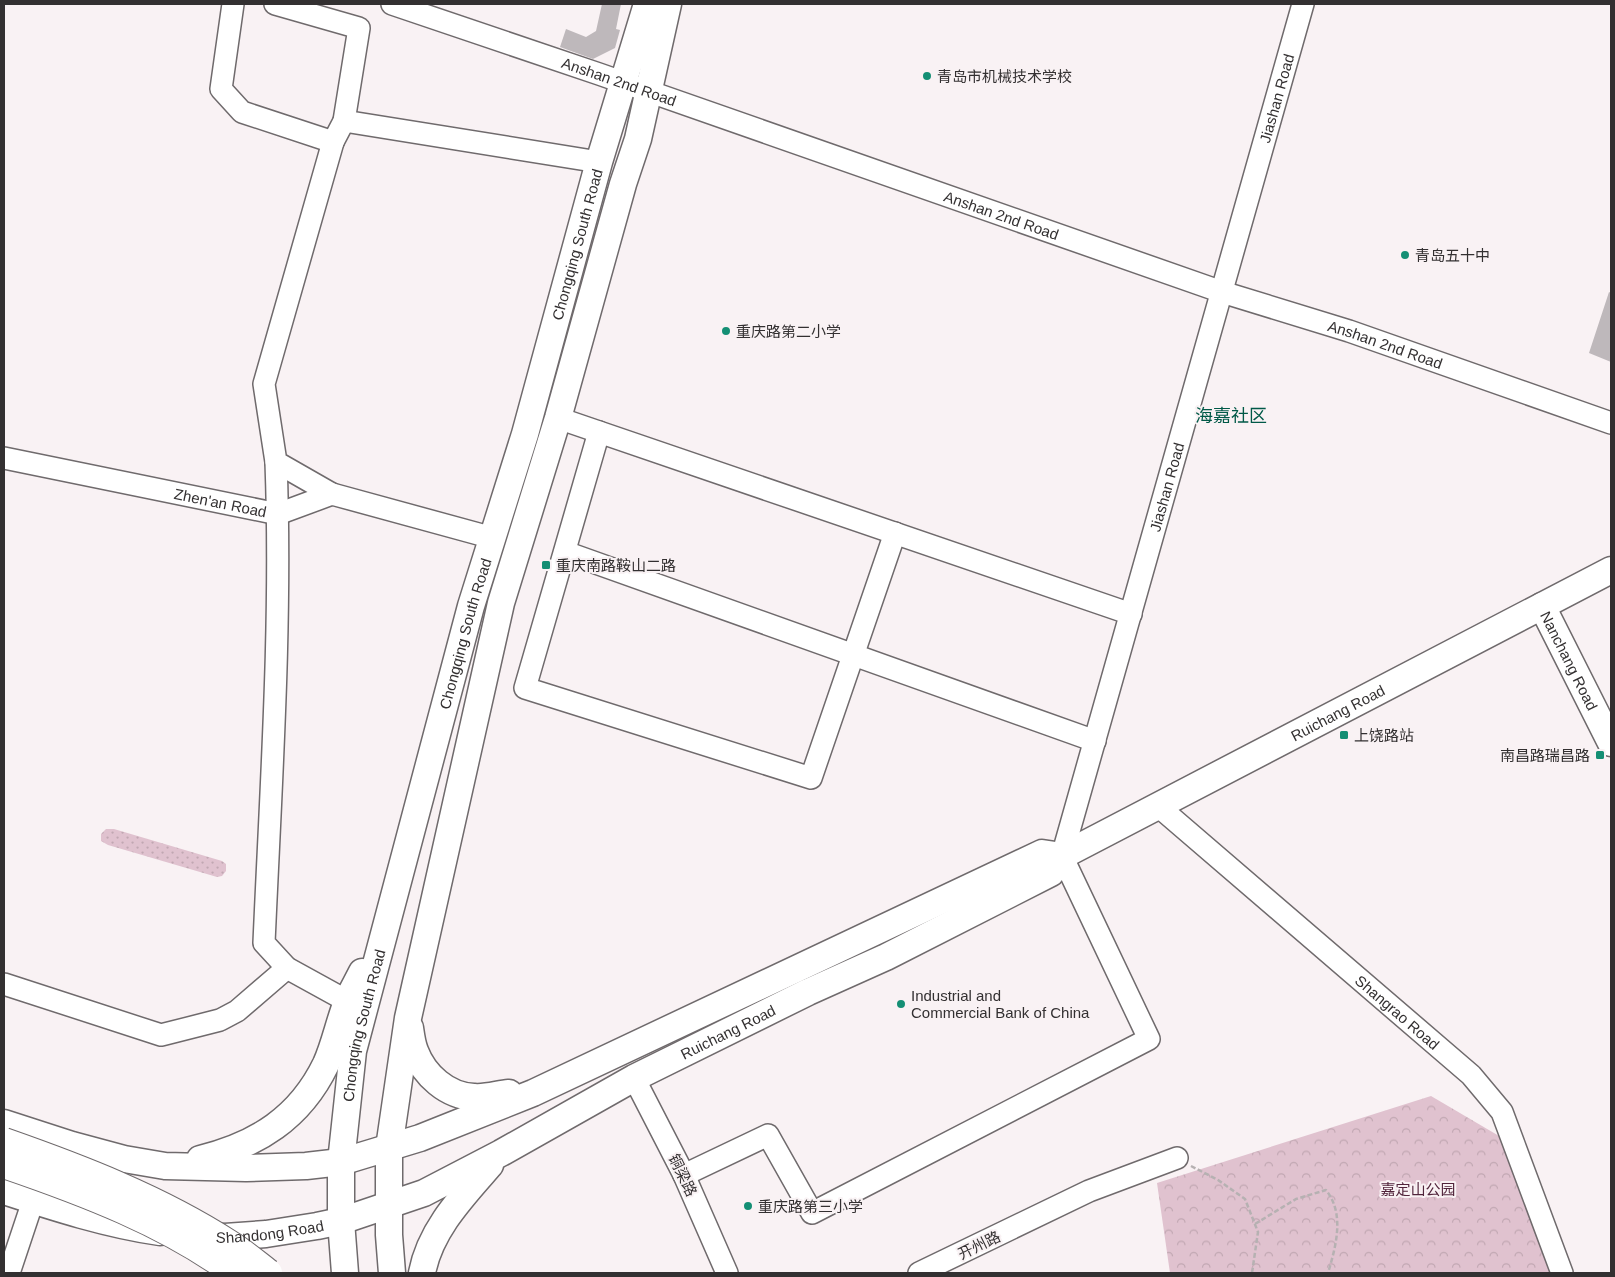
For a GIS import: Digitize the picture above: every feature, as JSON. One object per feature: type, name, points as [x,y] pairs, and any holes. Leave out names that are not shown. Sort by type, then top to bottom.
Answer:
[{"type":"highway","points":[[4,1142],[74,1167],[156,1203],[229,1244],[268,1273]]},
{"type":"highway","points":[[4,1164],[66,1185],[144,1220],[217,1260],[235,1273]]},
{"type":"main road","name":"Chongqing South Road","points":[[345,1273],[340,1221],[340,1162],[353,1050],[472,606],[525,434],[599,162],[647,4]]},
{"type":"main road","name":"Chongqing South Road","points":[[392,1273],[388,1205],[389,1148],[408,1018],[501,603],[558,418],[623,184],[638,140],[668,4]]},
{"type":"main road","name":"Ruichang Road","points":[[388,1205],[424,1193],[634,1078],[808,992],[886,957],[1052,873],[1062,856],[1611,570]]},
{"type":"main road","name":"Nanchang Road","points":[[1542,606],[1611,743]]},
{"type":"main road","name":"Ruichang Road","points":[[340,1162],[420,1138],[533,1093],[1042,853],[1062,856]]},
{"type":"main road","points":[[165,1166],[231,1151],[278,1125],[295,1110],[314,1085],[327,1062],[347,1001],[387,924]]},
{"type":"main road","points":[[408,1018],[414,1050],[424,1068],[434,1079],[450,1091],[474,1097],[507,1093],[533,1093]]},
{"type":"main road","points":[[4,1123],[80,1148],[124,1159],[165,1166],[246,1168],[306,1166],[340,1162]]},
{"type":"main road","points":[[422,1273],[430,1247],[445,1220],[459,1200],[500,1153]]},
{"type":"main road","name":"Shandong Road","points":[[4,1191],[33,1201],[135,1228],[225,1237],[266,1234],[340,1221],[388,1205]]},
{"type":"main road","points":[[135,1228],[192,1244],[246,1273]]},
{"type":"street","points":[[232,4],[220,89],[242,112],[333,142]]},
{"type":"street","points":[[275,4],[360,28],[344,121],[333,142],[264,384],[276,462],[278,514],[276,695],[264,943],[287,968],[347,1001]]},
{"type":"street","name":"Anshan 2nd Road","points":[[392,4],[623,82],[1222,292],[1349,331],[1611,423]]},
{"type":"street","name":"Jiashan Road","points":[[1062,856],[1303,4]]},
{"type":"street","points":[[344,121],[599,162]]},
{"type":"street","points":[[558,418],[1131,614]]},
{"type":"street","points":[[600,432],[526,688],[811,778],[895,534]]},
{"type":"street","name":"Zhen'an Road","points":[[4,458],[278,514],[332,494]]},
{"type":"street","points":[[276,462],[332,494],[493,538]]},
{"type":"street","points":[[565,552],[1095,741]]},
{"type":"street","name":"Shangrao Road","points":[[1158,806],[1472,1075],[1502,1112],[1562,1273]]},
{"type":"street","points":[[684,1175],[768,1135],[812,1213],[1150,1039],[1062,856]]},
{"type":"street","points":[[4,984],[161,1035],[220,1020],[237,1011],[287,968]]},
{"type":"street","name":"铜梁路","points":[[634,1078],[684,1175],[727,1273]]},
{"type":"street","name":"开州路","points":[[919,1273],[1090,1191],[1177,1158]]},
{"type":"street","points":[[9,1273],[33,1201]]},
{"type":"path","points":[[1177,1158],[1218,1180],[1245,1199],[1258,1232],[1252,1273]]},
{"type":"path","points":[[1255,1224],[1296,1199],[1326,1190],[1332,1198],[1338,1223],[1335,1252],[1328,1273]]},
{"type":"green space","points":[[106,829],[114,829],[222,861],[226,864],[226,871],[222,876],[217,877],[108,845],[101,841],[101,834]]},
{"type":"green space","name":"嘉定山公园","points":[[1431,1096],[1511,1143],[1568,1273],[1170,1273],[1157,1183]]},
{"type":"building","points":[[602,4],[621,4],[616,29],[620,30],[615,48],[593,59],[560,47],[566,29],[586,37],[596,31]]},
{"type":"building","points":[[1609,292],[1611,293],[1611,362],[1589,353]]},
{"type":"place","name":"青岛市机械技术学校","points":[[927,76]]},
{"type":"place","name":"青岛五十中","points":[[1405,255]]},
{"type":"place","name":"重庆路第二小学","points":[[726,331]]},
{"type":"place","name":"重庆南路鞍山二路","points":[[546,565]]},
{"type":"place","name":"上饶路站","points":[[1344,735]]},
{"type":"place","name":"南昌路瑞昌路","points":[[1600,755]]},
{"type":"place","name":"Industrial and Commercial Bank of China","points":[[901,1004]]},
{"type":"place","name":"重庆路第三小学","points":[[748,1206]]},
{"type":"district","name":"海嘉社区","points":[[1231,416]]}]
